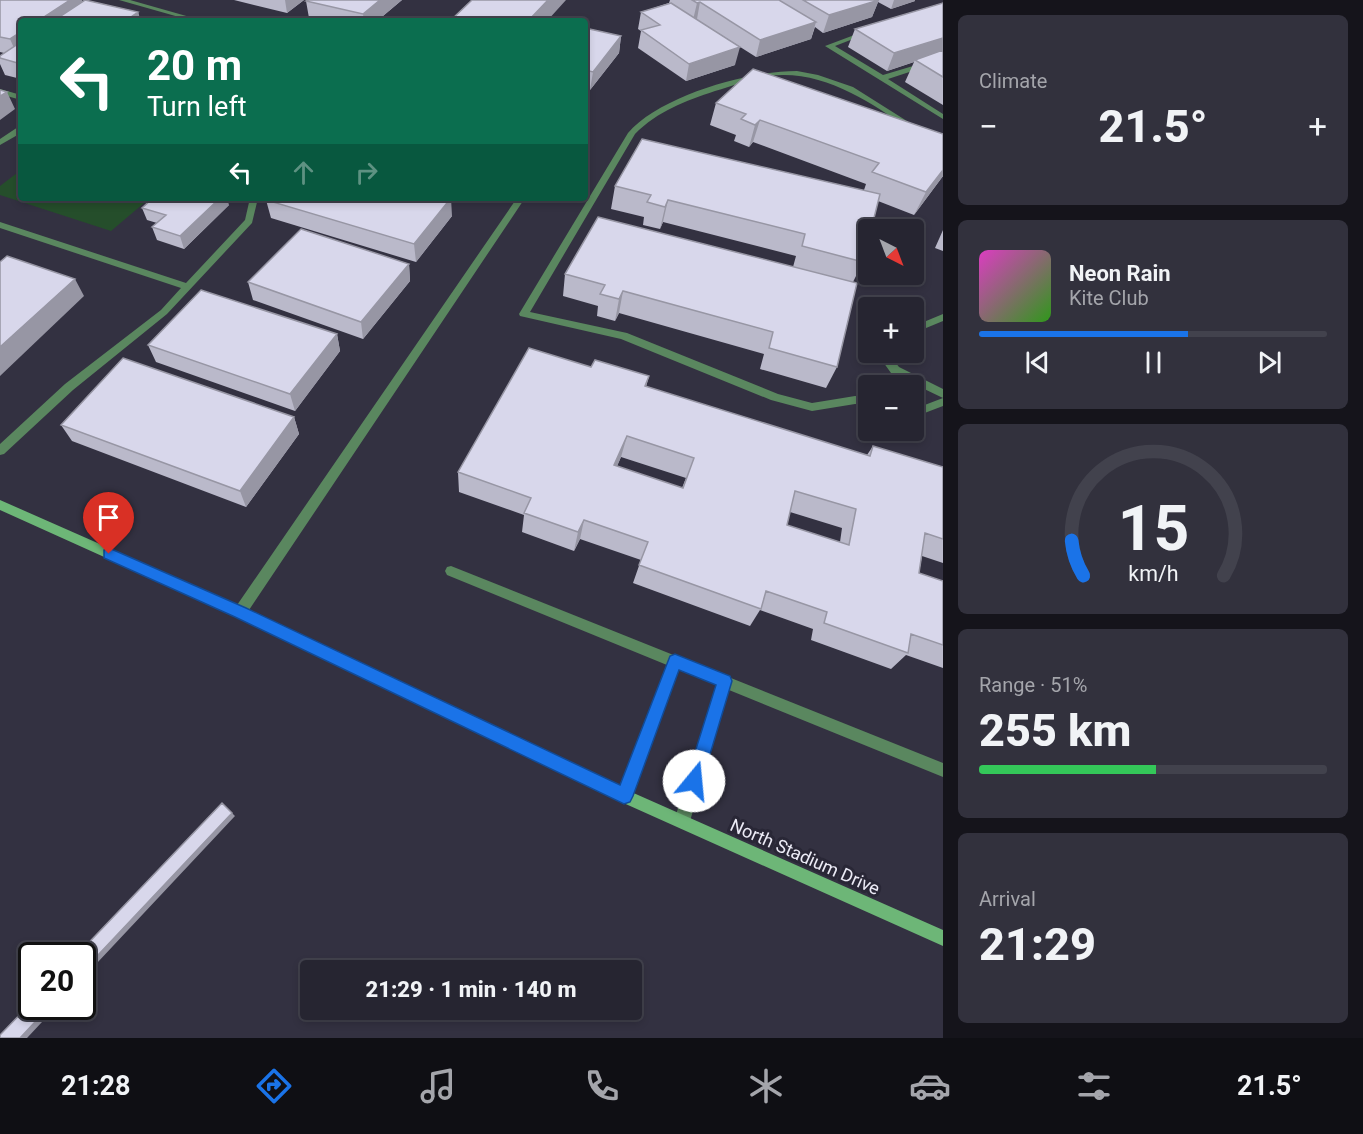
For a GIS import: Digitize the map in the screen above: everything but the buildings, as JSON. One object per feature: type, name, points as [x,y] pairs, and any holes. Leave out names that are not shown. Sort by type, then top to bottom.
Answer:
[{"type":"street","name":"North Stadium Drive","points":[[0,505],[240,612],[624,796],[943,938]]},
{"type":"lane","points":[[122,0],[190,18]]},
{"type":"lane","points":[[880,27],[829,46],[943,117]]},
{"type":"lane","points":[[882,78],[943,59]]},
{"type":"lane","points":[[858,400],[812,407],[775,397],[623,336],[524,314],[632,133],[648,116],[664,107],[753,77],[777,72],[806,74],[832,80],[856,90],[925,135]]},
{"type":"lane","points":[[0,91],[18,97]]},
{"type":"lane","points":[[0,143],[18,131]]},
{"type":"lane","points":[[2,449],[69,387],[164,312],[249,221],[253,201]]},
{"type":"lane","points":[[240,612],[519,201]]},
{"type":"lane","points":[[0,225],[188,287]]},
{"type":"lane","points":[[924,326],[943,317]]},
{"type":"lane","points":[[890,363],[895,370],[943,394]]},
{"type":"lane","points":[[924,409],[943,402]]},
{"type":"lane","points":[[451,571],[943,770]]},
{"type":"lane","points":[[624,796],[675,661]]},
{"type":"lane","points":[[682,821],[725,681]]},
{"type":"green space","points":[[18,172],[18,201],[0,195],[0,186]]},
{"type":"green space","points":[[18,201],[146,201],[111,231]]},
{"type":"route","points":[[109,554],[240,612],[624,796],[675,661],[725,681],[694,781]]}]
